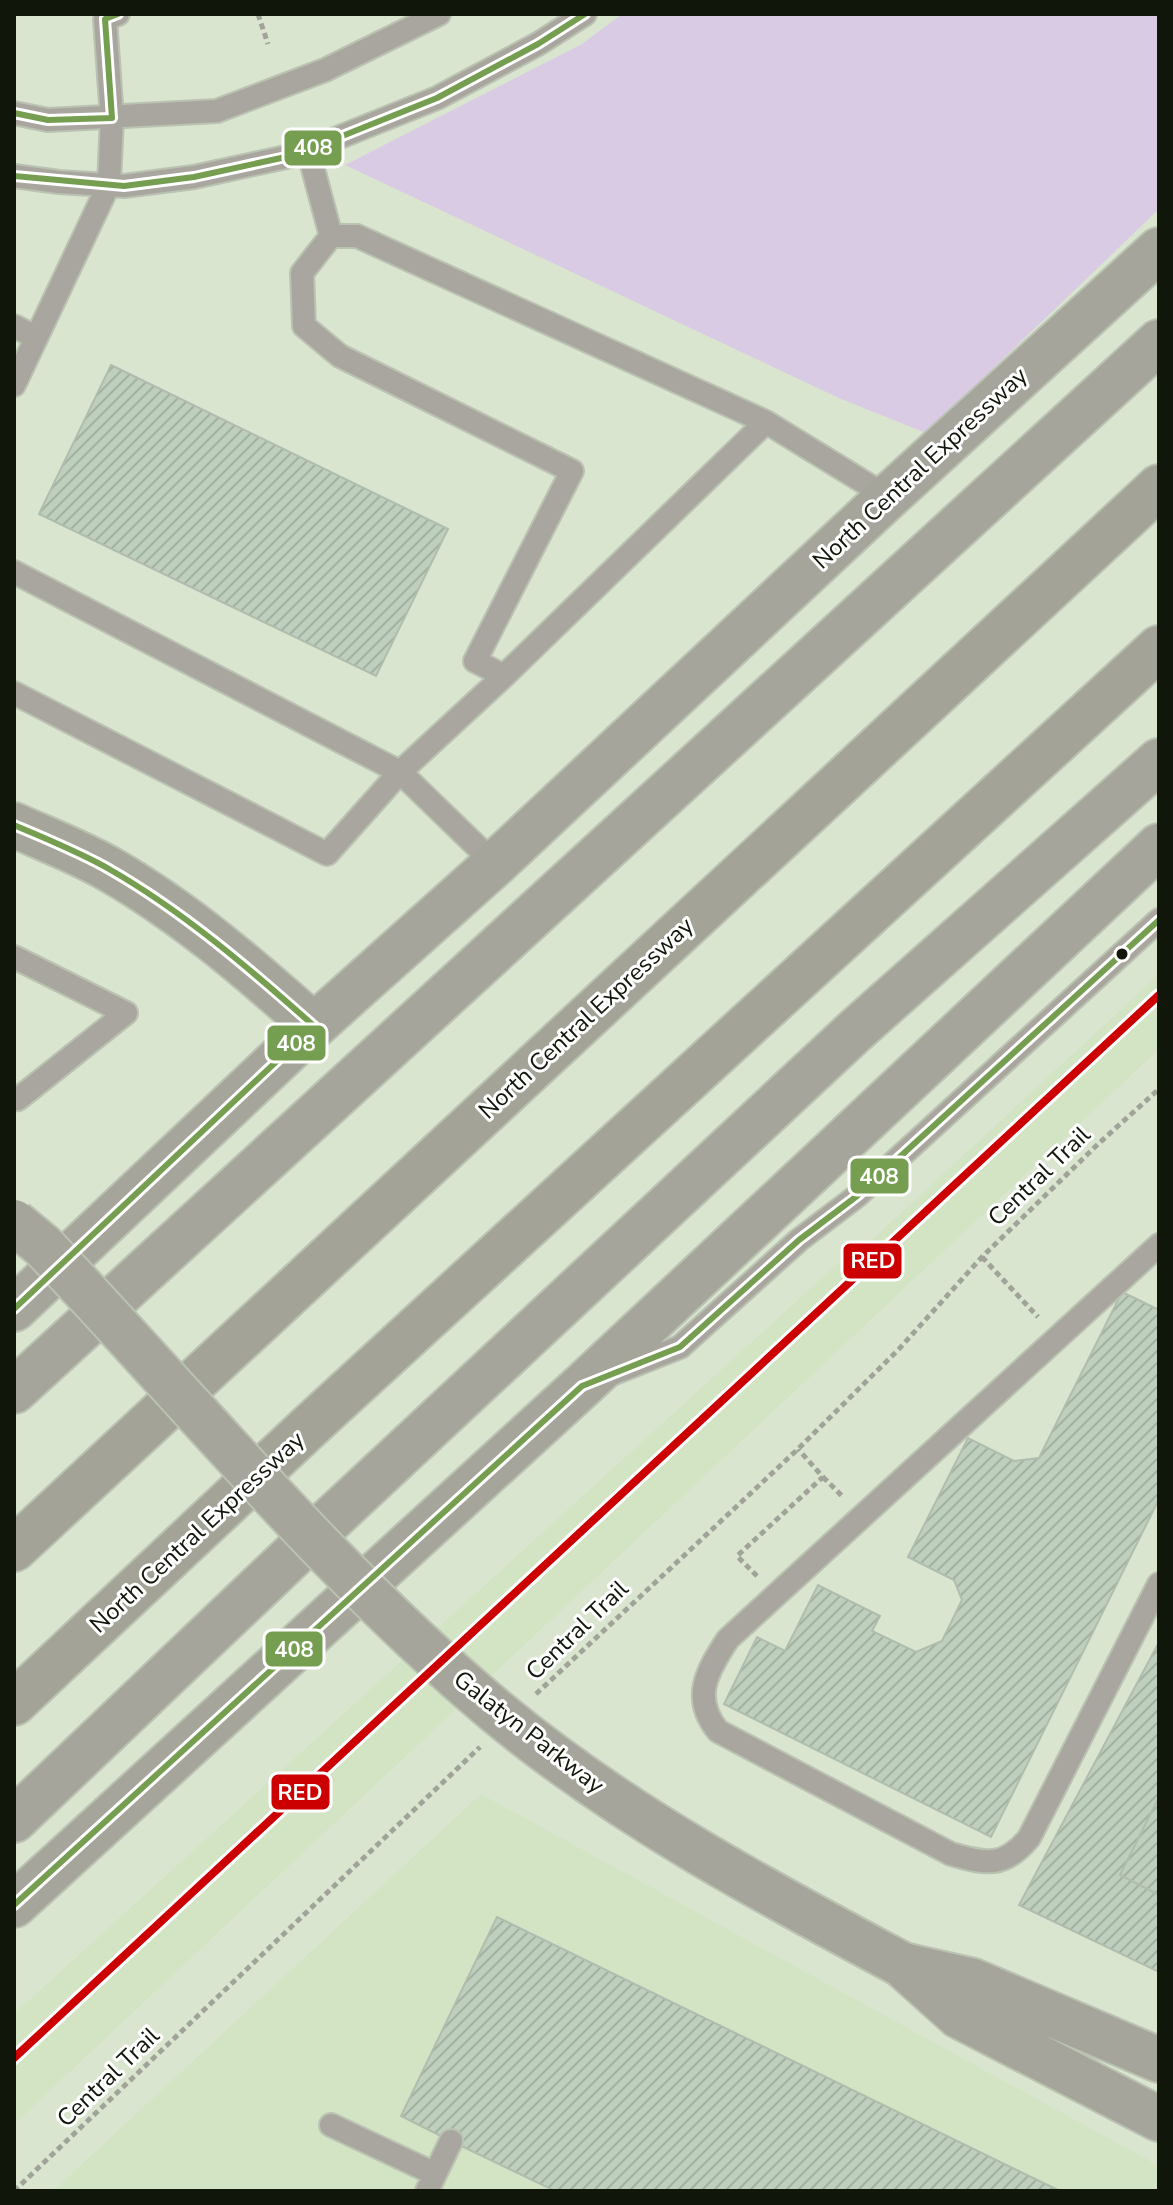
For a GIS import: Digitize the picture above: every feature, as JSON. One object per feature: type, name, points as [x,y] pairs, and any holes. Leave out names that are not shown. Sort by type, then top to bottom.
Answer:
[{"type":"highway","name":"North Central Expressway","points":[[14,1549],[1159,487]]},
{"type":"highway","name":"North Central Expressway","points":[[14,1703],[311,1425],[1159,648]]},
{"type":"main road","name":"North Central Expressway","points":[[14,1309],[314,1026],[495,864],[888,497],[1159,250]]},
{"type":"main road","points":[[14,1391],[1159,342]]},
{"type":"main road","points":[[14,1820],[312,1537],[855,1031],[1159,761]]},
{"type":"main road","points":[[14,825],[108,868],[175,911],[250,969],[314,1026]]},
{"type":"main road","points":[[14,1905],[582,1386],[1159,846]]},
{"type":"main road","name":"Galatyn Parkway","points":[[14,1222],[43,1246],[374,1602],[498,1713],[641,1818],[732,1874],[901,1964],[959,2016],[1159,2119]]},
{"type":"main road","name":"Galatyn Parkway","points":[[901,1964],[973,1981],[1159,2060]]},
{"type":"lane","points":[[14,385],[109,184],[112,118],[105,19],[118,14]]},
{"type":"lane","points":[[14,113],[48,120],[217,111],[325,70],[439,14]]},
{"type":"lane","points":[[14,176],[124,186],[194,177],[295,155],[437,98],[538,44],[585,14]]},
{"type":"lane","points":[[308,150],[331,236]]},
{"type":"lane","points":[[331,236],[357,236],[766,422],[888,497]]},
{"type":"lane","points":[[331,236],[302,273],[304,326],[340,356],[572,471],[475,661],[504,676]]},
{"type":"lane","points":[[14,326],[35,337]]},
{"type":"lane","points":[[14,693],[327,854],[400,772],[504,676],[766,422]]},
{"type":"lane","points":[[14,572],[400,772],[495,864]]},
{"type":"lane","points":[[582,1386],[680,1347],[799,1240],[857,1196],[1159,920]]},
{"type":"lane","points":[[14,957],[126,1013],[18,1099],[14,1097]]},
{"type":"lane","points":[[1159,1245],[728,1639],[705,1681],[703,1700],[707,1718],[718,1731],[951,1854],[976,1861],[999,1860],[1015,1854],[1029,1838],[1159,1584]]},
{"type":"lane","points":[[331,2125],[431,2182],[451,2141]]},
{"type":"path","points":[[258,14],[268,44]]},
{"type":"path","name":"Central Trail","points":[[530,1699],[798,1449],[899,1349],[982,1257],[1159,1089]]},
{"type":"path","points":[[982,1257],[1026,1304]]},
{"type":"path","points":[[798,1449],[841,1495]]},
{"type":"path","points":[[775,1596],[737,1556],[823,1477]]},
{"type":"path","name":"Central Trail","points":[[14,2191],[484,1743]]},
{"type":"shaded area","points":[[622,14],[1159,14],[1159,209],[926,433],[841,399],[345,165],[582,44]]},
{"type":"shaded area","points":[[1159,974],[1159,1049],[14,2124],[14,2014],[845,1257],[849,1261]]},
{"type":"shaded area","points":[[481,1794],[1159,2166],[1159,2191],[53,2191]]},
{"type":"building","points":[[111,365],[448,529],[376,676],[39,514]]},
{"type":"building","points":[[1122,1292],[1159,1310],[1159,1499],[991,1837],[724,1704],[757,1637],[785,1651],[818,1585],[880,1616],[872,1631],[916,1652],[942,1641],[962,1600],[954,1580],[908,1557],[968,1438],[1014,1461],[1039,1458]]},
{"type":"building","points":[[1159,1642],[1159,1797],[1120,1875],[1159,1895],[1159,1972],[1019,1905]]},
{"type":"building","points":[[1159,1797],[1159,1895],[1120,1875]]},
{"type":"building","points":[[497,1917],[1060,2191],[555,2191],[451,2141],[401,2116]]},
{"type":"transit line","name":"408","points":[[14,113],[48,120],[112,118],[105,19],[118,14]]},
{"type":"transit line","name":"408","points":[[14,176],[124,186],[194,177],[295,155],[437,98],[538,44],[585,14]]},
{"type":"transit line","name":"408","points":[[14,825],[98,863],[164,904],[241,963],[314,1026],[14,1309]]},
{"type":"transit line","name":"408","points":[[14,1905],[582,1386],[680,1347],[799,1240],[857,1196],[1159,920]]},
{"type":"transit line","name":"RED","points":[[14,2058],[1159,995]]}]
